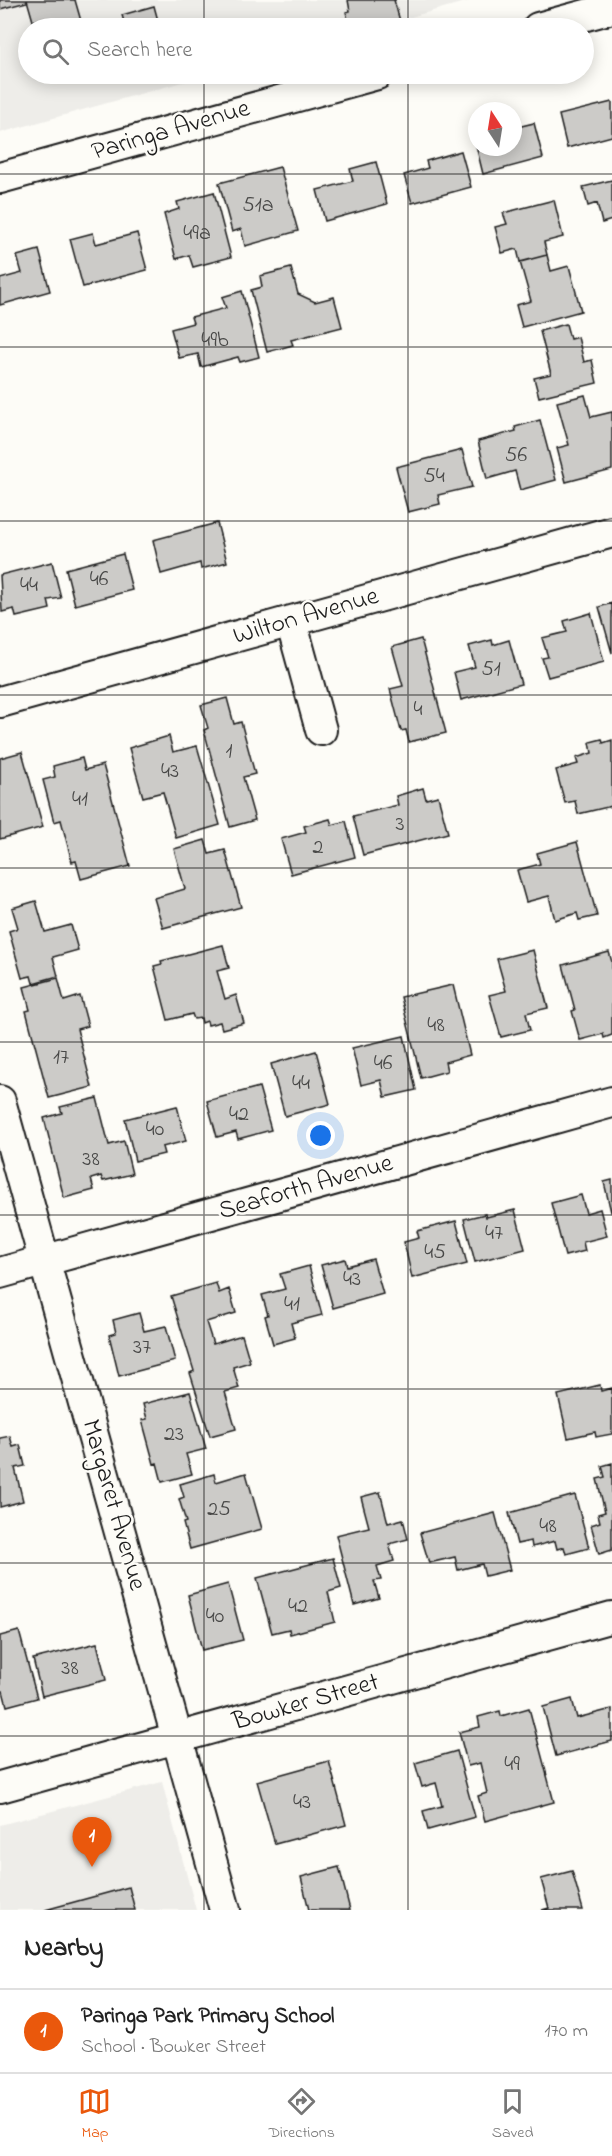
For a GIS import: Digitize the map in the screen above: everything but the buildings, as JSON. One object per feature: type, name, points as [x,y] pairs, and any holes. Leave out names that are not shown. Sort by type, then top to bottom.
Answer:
[{"type":"street","points":[[575,18],[612,8]]},
{"type":"street","name":"Paringa Avenue","points":[[0,178],[340,84]]},
{"type":"street","name":"Wilton Avenue","points":[[0,702],[612,532]]},
{"type":"street","points":[[291,621],[321,730]]},
{"type":"street","name":"Margaret Avenue","points":[[0,1101],[225,1910]]},
{"type":"street","name":"Seaforth Avenue","points":[[0,1273],[612,1102]]},
{"type":"street","name":"Bowker Street","points":[[0,1787],[612,1617]]},
{"type":"shaded area","points":[[0,0],[472,0],[407,18],[18,18],[18,84],[175,84],[0,133]]},
{"type":"shaded area","points":[[162,1782],[196,1910],[0,1910],[0,1825]]},
{"type":"place","name":"Paringa Park Primary School","points":[[92,1867]]}]
